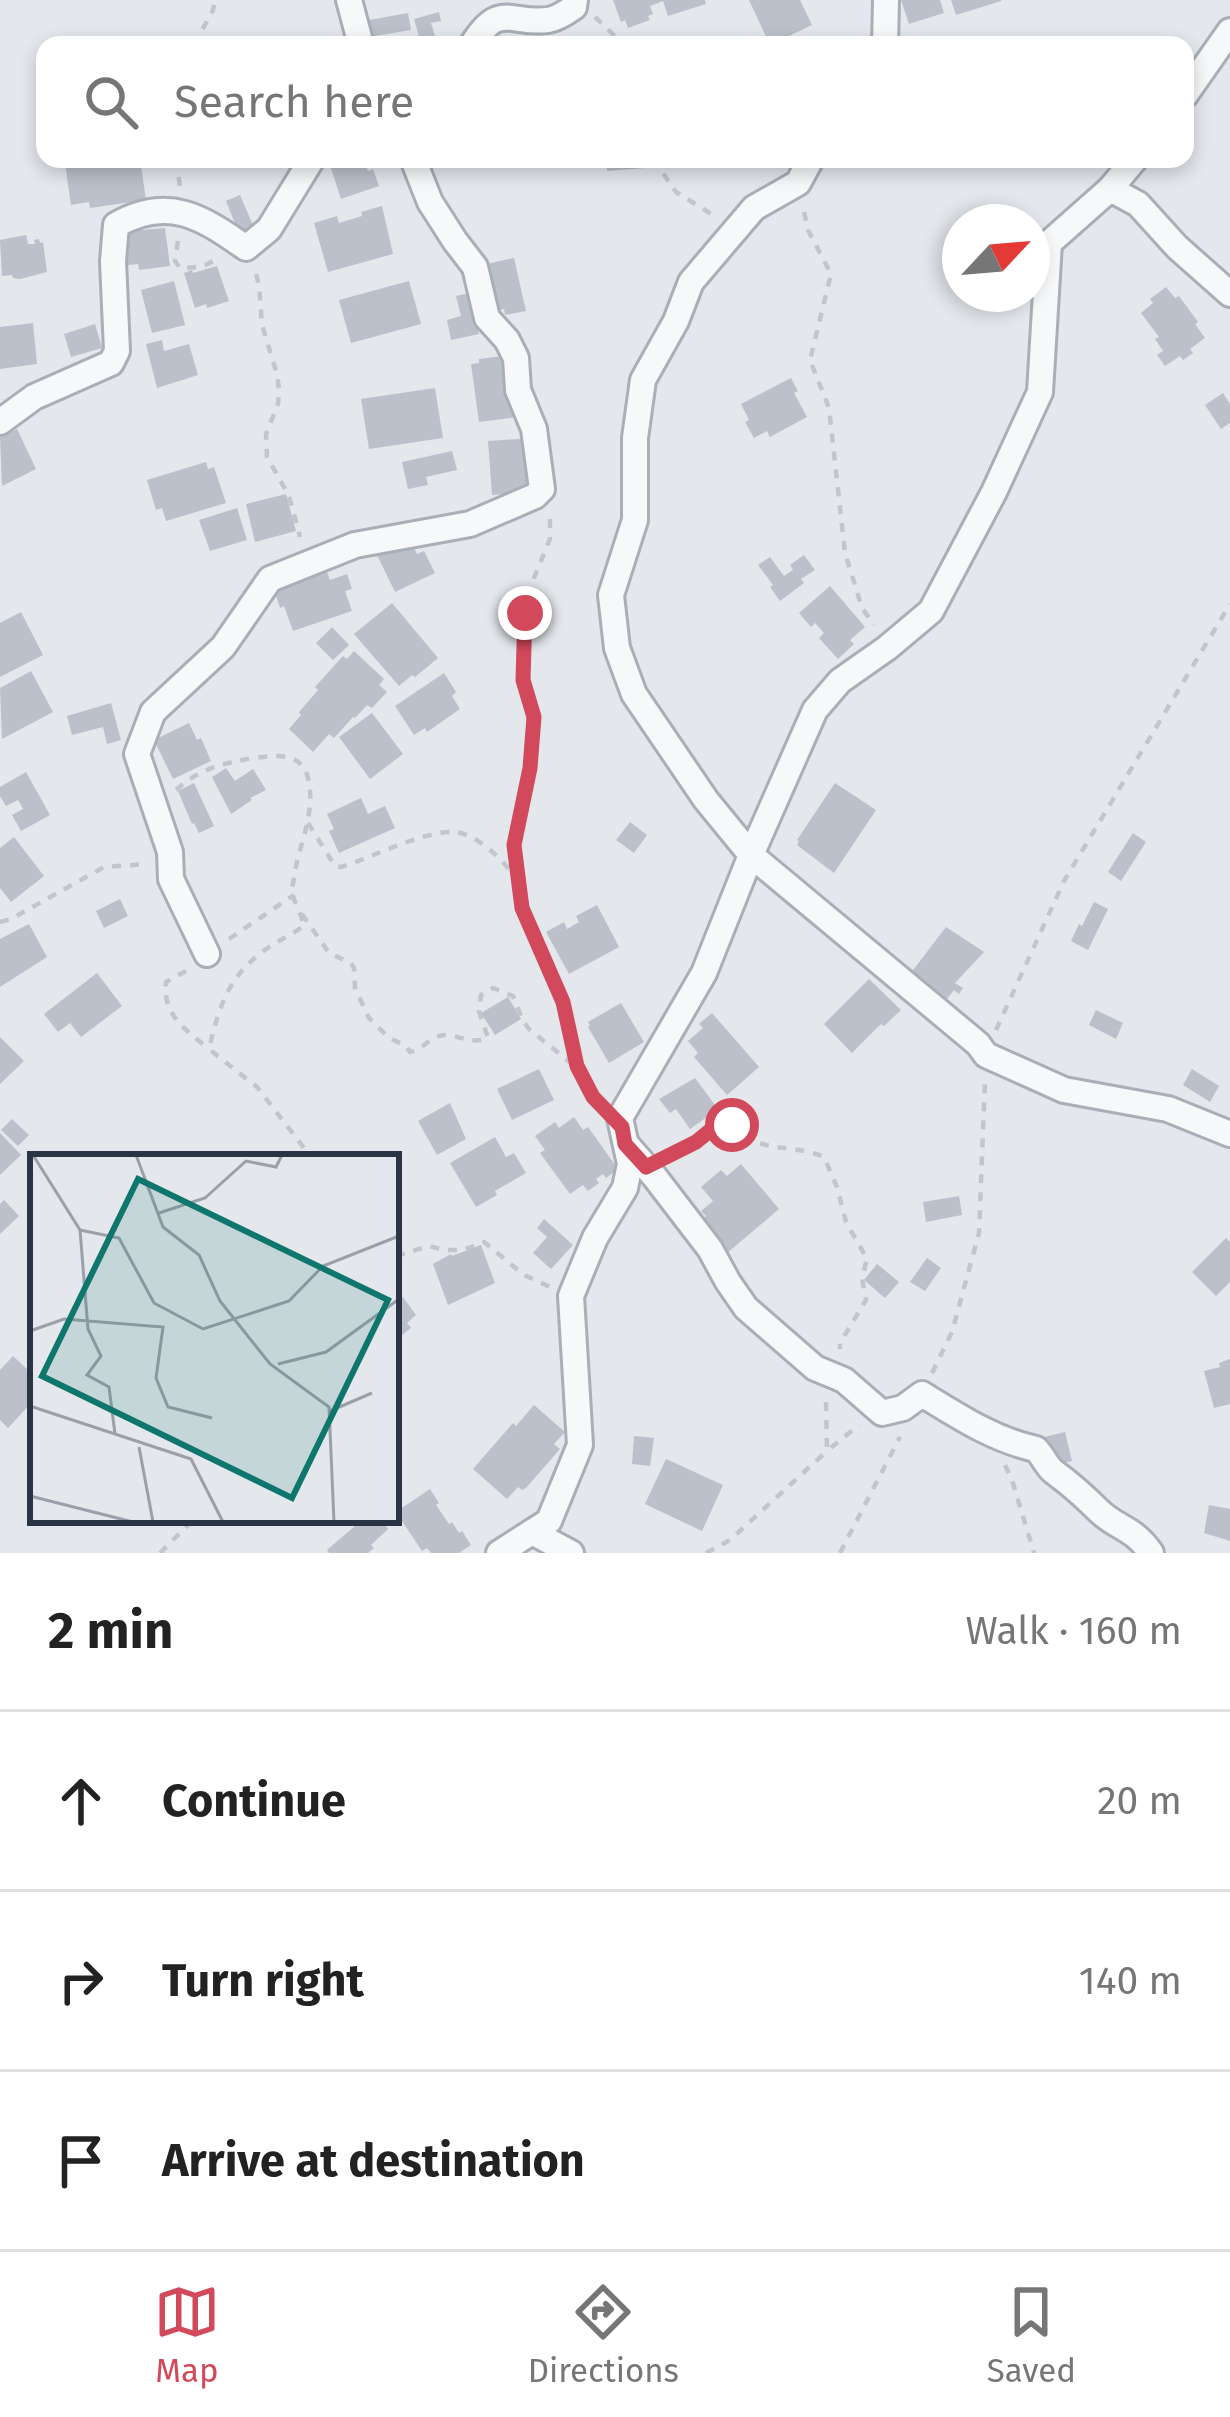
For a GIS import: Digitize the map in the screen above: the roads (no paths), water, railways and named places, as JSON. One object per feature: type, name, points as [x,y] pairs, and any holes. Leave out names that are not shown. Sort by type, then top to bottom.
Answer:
[{"type":"street","points":[[349,0],[359,36]]},
{"type":"street","points":[[885,36],[886,0]]},
{"type":"street","points":[[477,36],[497,19],[549,20],[575,4]]},
{"type":"street","points":[[1194,82],[1230,31]]},
{"type":"street","points":[[0,422],[34,397],[111,363],[117,351],[116,225],[136,214],[172,209],[209,222],[246,248],[269,229],[306,168]]},
{"type":"street","points":[[207,954],[171,879],[170,852],[137,754],[153,712],[223,647],[270,579],[355,545],[470,524],[542,489],[534,429],[518,391],[516,358],[488,318],[475,267],[430,202],[416,168]]},
{"type":"street","points":[[806,168],[798,183],[754,208],[691,283],[643,380],[635,438],[635,520],[611,595],[617,648],[634,694],[706,800],[752,855],[986,1055],[1064,1090],[1168,1108],[1230,1134]]},
{"type":"street","points":[[499,1553],[549,1522],[580,1445],[571,1296],[595,1238],[625,1188],[630,1164],[620,1118],[704,973],[815,710],[840,681],[932,610],[1040,392],[1049,243],[1111,189],[1128,168]]},
{"type":"street","points":[[1111,189],[1138,204],[1230,294]]},
{"type":"street","points":[[624,1135],[710,1250],[746,1308],[814,1368],[844,1380],[882,1414],[903,1408],[922,1394],[976,1427],[1036,1449],[1051,1471],[1065,1478],[1071,1489],[1100,1512],[1137,1534],[1151,1553]]},
{"type":"street","points":[[532,1532],[572,1553]]}]
